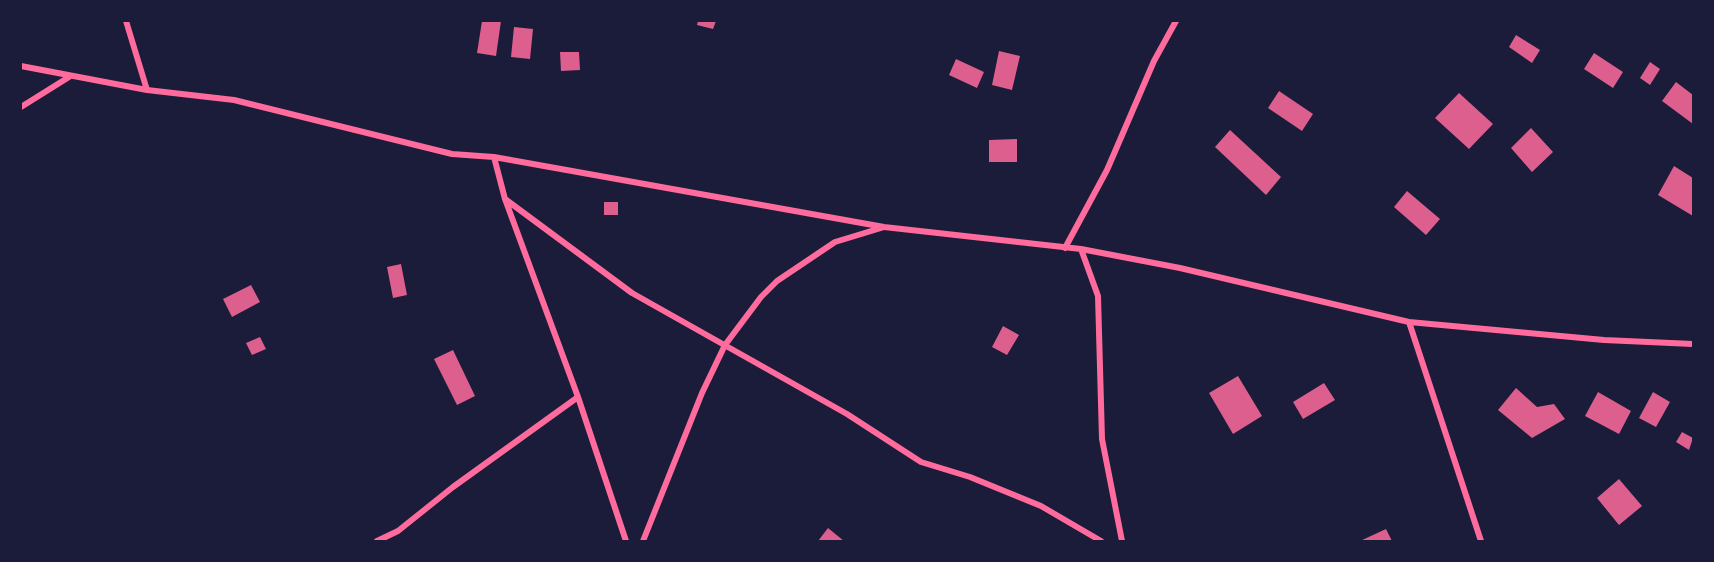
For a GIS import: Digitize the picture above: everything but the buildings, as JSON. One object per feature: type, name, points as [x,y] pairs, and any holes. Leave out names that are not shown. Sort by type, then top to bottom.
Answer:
[{"type":"street","points":[[1065,248],[1107,170],[1154,61],[1176,21]]},
{"type":"street","points":[[126,22],[147,90]]},
{"type":"street","points":[[21,66],[147,90],[234,100],[452,154],[494,157],[884,227],[1081,249],[1180,268],[1409,322],[1604,340],[1693,344]]},
{"type":"street","points":[[21,107],[69,76]]},
{"type":"street","points":[[494,157],[505,199],[578,397],[626,541]]},
{"type":"street","points":[[505,199],[632,293],[847,414],[921,462],[970,477],[1041,506],[1101,541]]},
{"type":"street","points":[[643,541],[702,393],[725,345],[761,297],[777,281],[835,242],[884,227]]},
{"type":"street","points":[[1081,249],[1098,296],[1102,439],[1122,541]]},
{"type":"street","points":[[1409,322],[1481,541]]},
{"type":"street","points":[[377,541],[398,531],[453,487],[578,397]]}]
